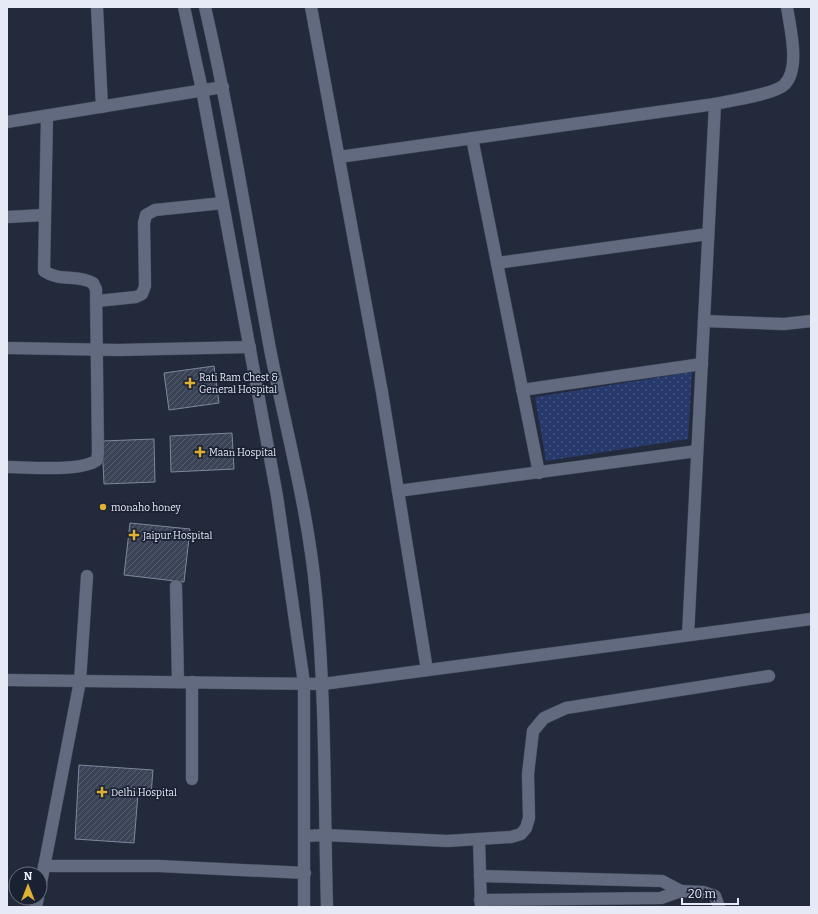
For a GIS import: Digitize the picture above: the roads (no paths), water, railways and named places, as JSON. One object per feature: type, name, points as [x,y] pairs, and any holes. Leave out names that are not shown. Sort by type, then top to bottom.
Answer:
[{"type":"street","points":[[96,7],[102,107]]},
{"type":"street","points":[[184,7],[202,90],[277,496],[304,683],[304,907]]},
{"type":"street","points":[[205,7],[223,86],[270,349],[303,509],[316,594],[323,684],[327,907]]},
{"type":"street","points":[[311,7],[382,392],[427,670]]},
{"type":"street","points":[[339,157],[715,104],[774,91],[784,86],[791,74],[794,61],[787,7]]},
{"type":"street","points":[[7,122],[223,86]]},
{"type":"street","points":[[688,635],[715,104]]},
{"type":"street","points":[[7,466],[77,467],[88,465],[97,460],[97,301],[93,282],[86,279],[53,277],[44,271],[47,116]]},
{"type":"street","points":[[472,138],[539,473]]},
{"type":"street","points":[[97,301],[136,297],[142,294],[144,286],[144,223],[146,215],[155,210],[223,203]]},
{"type":"street","points":[[7,217],[44,215]]},
{"type":"street","points":[[497,263],[708,234]]},
{"type":"street","points":[[704,321],[784,324],[811,321]]},
{"type":"street","points":[[7,348],[96,348],[118,350],[250,347]]},
{"type":"street","points":[[522,390],[702,364]]},
{"type":"street","points":[[398,491],[697,451]]},
{"type":"street","points":[[44,866],[80,681],[87,576]]},
{"type":"street","points":[[176,586],[178,682]]},
{"type":"street","points":[[7,680],[323,684],[811,619]]},
{"type":"street","points":[[305,836],[325,835],[447,841],[511,837],[521,834],[526,828],[529,818],[528,774],[533,731],[544,718],[566,708],[769,676]]},
{"type":"street","points":[[192,682],[192,779]]},
{"type":"street","points":[[479,839],[481,904],[661,898],[681,891],[703,892],[715,896],[719,907]]},
{"type":"street","points":[[48,866],[159,866],[305,873]]},
{"type":"street","points":[[480,876],[662,881],[681,891]]},
{"type":"place","name":"Rati Ram Chest & General Hospital","points":[[190,383]]},
{"type":"place","name":"Maan Hospital","points":[[200,452]]},
{"type":"place","name":"monaho honey","points":[[103,507]]},
{"type":"place","name":"Jaipur Hospital","points":[[134,535]]},
{"type":"place","name":"Delhi Hospital","points":[[102,792]]}]
